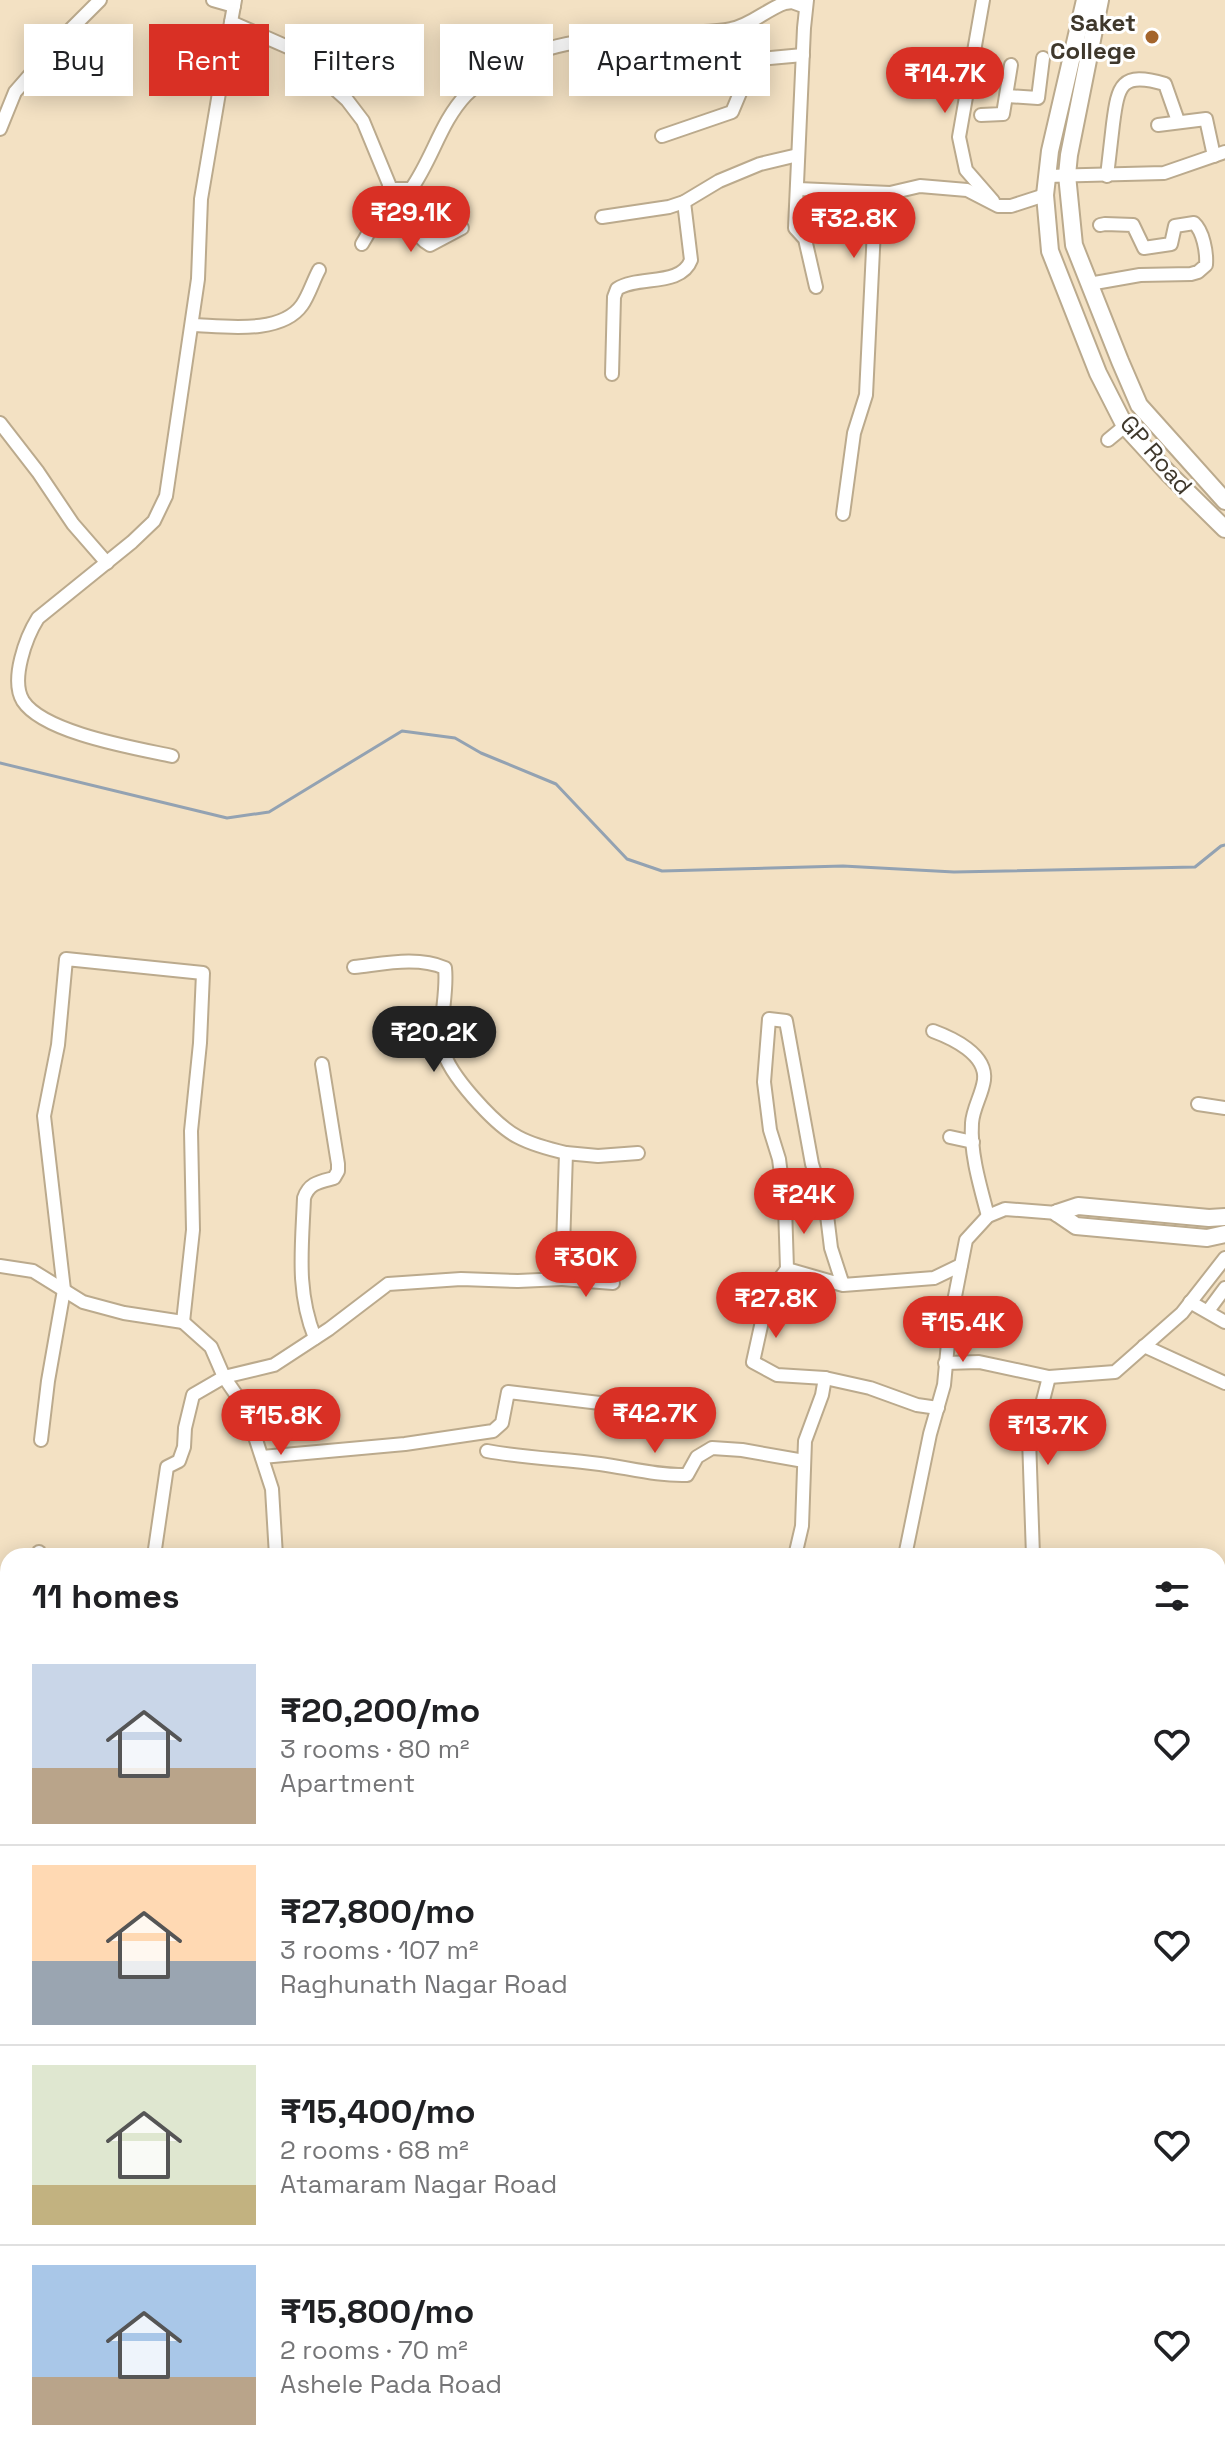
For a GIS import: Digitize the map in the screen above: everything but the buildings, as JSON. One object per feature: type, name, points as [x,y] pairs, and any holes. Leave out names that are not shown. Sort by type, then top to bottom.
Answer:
[{"type":"street","points":[[0,129],[15,92],[100,0]]},
{"type":"street","points":[[172,756],[97,740],[34,713],[21,699],[18,682],[28,634],[38,618],[154,521],[166,496],[198,279],[201,199],[234,3],[213,0]]},
{"type":"street","points":[[983,0],[959,137],[966,170],[998,206]]},
{"type":"street","name":"GP Road","points":[[1085,0],[1047,176],[1045,195],[1050,251],[1098,373],[1125,426],[1225,529]]},
{"type":"street","name":"GP Road","points":[[1100,0],[1069,155],[1067,175],[1074,245],[1139,405],[1223,496]]},
{"type":"street","points":[[462,228],[430,245],[423,241],[412,216],[411,189],[452,113],[488,76],[508,63],[564,43],[733,29],[776,3],[807,3],[795,228],[805,239],[816,287]]},
{"type":"street","points":[[231,22],[290,48],[347,100],[363,121],[389,184],[389,198],[362,244]]},
{"type":"street","points":[[662,136],[732,112],[745,81],[749,60],[803,55]]},
{"type":"street","points":[[1007,96],[1037,99],[1043,58]]},
{"type":"street","points":[[981,115],[1003,114],[1011,65]]},
{"type":"street","points":[[1107,176],[1116,95],[1124,84],[1138,79],[1167,85],[1178,121]]},
{"type":"street","points":[[1040,86],[1064,89]]},
{"type":"street","points":[[0,93],[15,92]]},
{"type":"street","points":[[1047,176],[1164,173],[1220,154],[1206,119],[1158,125]]},
{"type":"street","points":[[602,217],[684,202],[719,181],[760,164],[798,155]]},
{"type":"street","points":[[798,189],[890,193],[920,186],[967,190],[998,206],[1011,206],[1045,195]]},
{"type":"street","points":[[389,189],[411,189]]},
{"type":"street","points":[[843,514],[854,433],[866,395],[874,229],[890,193]]},
{"type":"street","points":[[612,374],[614,297],[617,289],[626,283],[680,275],[688,269],[691,260],[684,202]]},
{"type":"street","points":[[1072,308],[1092,292],[1140,275],[1191,274],[1206,265],[1199,228],[1194,223],[1175,226],[1171,244],[1149,249],[1144,248],[1133,225],[1100,225]]},
{"type":"street","points":[[192,325],[250,327],[280,322],[303,304],[319,270]]},
{"type":"street","points":[[1098,373],[1120,361]]},
{"type":"street","points":[[0,423],[73,524],[107,563]]},
{"type":"street","points":[[1108,440],[1125,426]]},
{"type":"street","points":[[41,1440],[64,1290],[44,1116],[58,1045],[66,959],[203,973],[191,1131],[193,1230],[183,1322]]},
{"type":"street","points":[[354,967],[406,962],[430,963],[445,968],[442,1037],[448,1062],[475,1099],[503,1128],[538,1146],[566,1153],[598,1156],[638,1153]]},
{"type":"street","points":[[843,1285],[831,1248],[826,1207],[812,1164],[786,1021],[769,1019],[764,1082],[785,1206],[787,1269],[768,1294],[753,1362],[777,1375],[825,1378],[870,1388],[917,1405],[938,1408]]},
{"type":"street","points":[[933,1031],[975,1055],[984,1073],[972,1122],[988,1216]]},
{"type":"street","points":[[315,1338],[301,1290],[304,1198],[307,1189],[334,1178],[338,1171],[322,1064]]},
{"type":"street","points":[[1198,1104],[1225,1108]]},
{"type":"street","points":[[950,1137],[973,1142]]},
{"type":"street","points":[[562,1279],[566,1153]]},
{"type":"street","points":[[907,1548],[930,1434],[944,1385],[966,1240],[988,1216],[1005,1209],[1057,1213],[1078,1206],[1225,1217]]},
{"type":"street","points":[[1057,1213],[1076,1226],[1207,1238],[1225,1234]]},
{"type":"street","points":[[945,1363],[979,1362],[1049,1377],[1115,1372],[1182,1313],[1225,1258]]},
{"type":"street","points":[[787,1269],[843,1285],[934,1278],[961,1265]]},
{"type":"street","points":[[0,1266],[33,1271],[83,1302],[124,1313],[183,1322],[211,1347],[224,1377],[246,1409],[262,1457],[272,1489],[276,1548]]},
{"type":"street","points":[[155,1548],[167,1467],[179,1461],[193,1395],[224,1377],[274,1365],[388,1284],[461,1279],[562,1279],[613,1283]]},
{"type":"street","points":[[1208,1311],[1225,1288]]},
{"type":"street","points":[[1190,1302],[1225,1322]]},
{"type":"street","points":[[1144,1346],[1225,1383]]},
{"type":"street","points":[[1033,1548],[1029,1438],[1049,1377]]},
{"type":"street","points":[[797,1548],[802,1526],[805,1441],[825,1378]]},
{"type":"street","points":[[262,1457],[405,1444],[493,1431],[502,1423],[508,1392],[691,1414]]},
{"type":"street","points":[[487,1451],[663,1475],[687,1475],[697,1457],[712,1448],[753,1451],[804,1461]]},
{"type":"street","points":[[0,2081],[0,2180]]},
{"type":"waterway","points":[[0,763],[227,818],[269,812],[402,731],[455,738],[481,753],[556,784],[627,859],[662,871],[843,866],[954,872],[1195,867],[1225,845]]},
{"type":"place","name":"Saket College","points":[[1152,37]]}]
